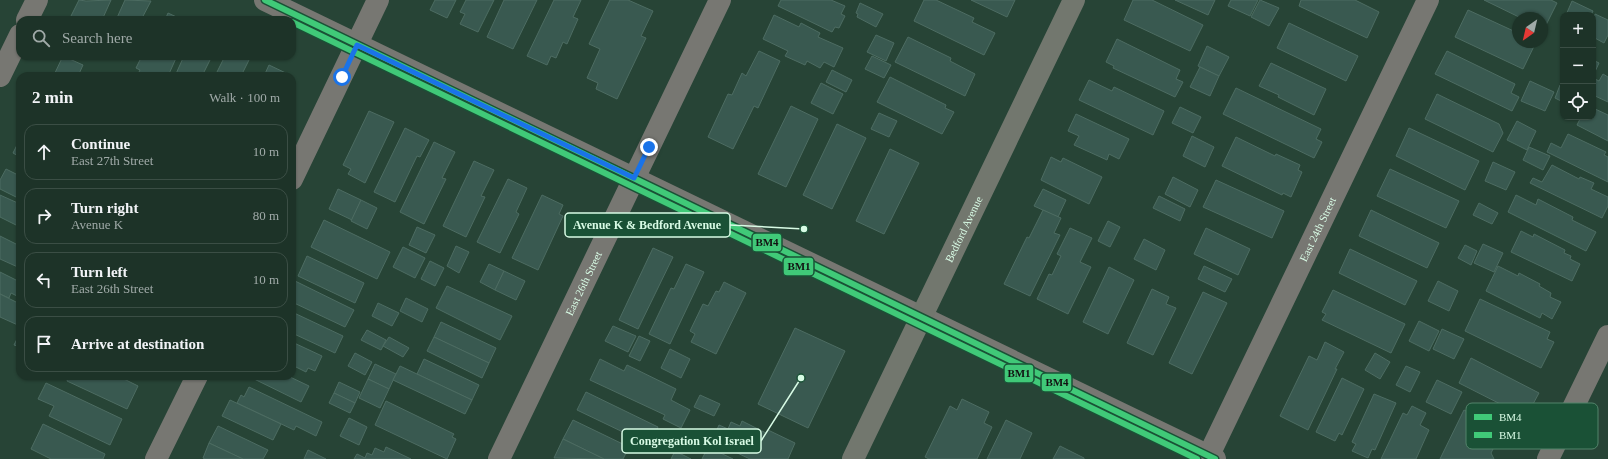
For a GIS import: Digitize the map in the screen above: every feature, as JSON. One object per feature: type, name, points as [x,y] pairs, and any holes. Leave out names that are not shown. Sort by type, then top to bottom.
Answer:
[{"type":"main road","name":"Bedford Avenue","points":[[853,459],[1074,0]]},
{"type":"street","points":[[29,16],[37,0]]},
{"type":"street","points":[[266,0],[1210,458]]},
{"type":"street","points":[[296,171],[378,0]]},
{"type":"street","name":"East 26th Street","points":[[499,459],[720,0]]},
{"type":"street","name":"East 24th Street","points":[[1210,458],[1428,0]]},
{"type":"street","points":[[0,76],[16,43]]},
{"type":"street","points":[[1575,403],[1608,336]]},
{"type":"street","points":[[156,459],[195,380]]},
{"type":"street","points":[[1548,459],[1553,449]]},
{"type":"building","points":[[79,0],[111,0],[104,16],[71,16]]},
{"type":"building","points":[[125,0],[151,1],[143,16],[118,16]]},
{"type":"building","points":[[435,0],[456,0],[447,18],[430,10]]},
{"type":"building","points":[[466,0],[494,0],[478,32],[460,24],[465,14],[460,12]]},
{"type":"building","points":[[504,0],[537,0],[513,49],[487,37]]},
{"type":"building","points":[[554,0],[581,0],[573,17],[578,19],[567,44],[563,42],[556,58],[551,56],[547,65],[527,56]]},
{"type":"building","points":[[610,0],[628,0],[653,11],[641,36],[646,38],[617,99],[596,89],[598,83],[587,78],[600,49],[589,44]]},
{"type":"building","points":[[781,0],[831,0],[845,6],[841,14],[845,16],[839,28],[835,27],[832,32],[778,6]]},
{"type":"building","points":[[924,0],[936,0],[974,18],[972,22],[995,33],[984,55],[914,21]]},
{"type":"building","points":[[971,0],[1015,0],[1007,17]]},
{"type":"building","points":[[1133,0],[1152,0],[1203,25],[1190,51],[1124,20]]},
{"type":"building","points":[[1175,0],[1215,0],[1208,15]]},
{"type":"building","points":[[1231,0],[1258,0],[1250,16],[1228,6]]},
{"type":"building","points":[[1260,0],[1279,8],[1269,26],[1251,17]]},
{"type":"building","points":[[1301,0],[1355,0],[1379,12],[1367,38],[1299,6]]},
{"type":"building","points":[[1484,0],[1551,0],[1557,3],[1548,21],[1548,12],[1512,12],[1512,14]]},
{"type":"building","points":[[1572,1],[1593,11],[1592,12],[1567,12]]},
{"type":"building","points":[[860,3],[883,14],[876,27],[857,17],[858,14],[856,13]]},
{"type":"building","points":[[1468,10],[1512,30],[1512,48],[1533,48],[1523,69],[1455,37]]},
{"type":"building","points":[[168,13],[174,16],[167,16]]},
{"type":"building","points":[[1596,14],[1608,20],[1608,35],[1604,43],[1596,39]]},
{"type":"building","points":[[774,15],[799,27],[801,23],[820,33],[818,37],[843,48],[834,67],[824,62],[820,68],[807,61],[805,65],[785,56],[788,51],[763,39]]},
{"type":"building","points":[[1289,23],[1358,56],[1346,81],[1277,48]]},
{"type":"building","points":[[876,35],[894,43],[886,61],[867,52]]},
{"type":"building","points":[[908,37],[951,58],[950,61],[975,74],[965,96],[895,62]]},
{"type":"building","points":[[1117,39],[1180,70],[1176,79],[1183,82],[1175,97],[1113,68],[1114,66],[1106,62]]},
{"type":"building","points":[[1207,46],[1229,57],[1219,76],[1198,66]]},
{"type":"building","points":[[759,51],[780,61],[758,108],[754,106],[733,149],[708,137],[728,94],[732,95],[742,73],[746,76]]},
{"type":"building","points":[[1447,51],[1515,84],[1511,93],[1519,97],[1512,111],[1435,74]]},
{"type":"building","points":[[872,56],[891,65],[884,78],[865,69]]},
{"type":"building","points":[[61,60],[72,60],[83,65],[80,72],[55,72]]},
{"type":"building","points":[[140,60],[175,60],[170,72],[139,72],[140,70],[136,68]]},
{"type":"building","points":[[182,60],[210,60],[204,72],[177,72]]},
{"type":"building","points":[[223,60],[249,60],[243,72],[217,72]]},
{"type":"building","points":[[1596,62],[1599,63],[1596,70]]},
{"type":"building","points":[[1271,63],[1326,89],[1314,115],[1278,97],[1279,95],[1259,86]]},
{"type":"building","points":[[269,65],[284,72],[266,72]]},
{"type":"building","points":[[1200,67],[1219,76],[1210,96],[1190,87]]},
{"type":"building","points":[[832,70],[852,80],[846,92],[826,82]]},
{"type":"building","points":[[1603,74],[1608,77],[1608,102],[1596,96],[1596,80],[1599,81]]},
{"type":"building","points":[[890,77],[946,105],[945,108],[954,112],[942,134],[877,102]]},
{"type":"building","points":[[1089,80],[1112,91],[1114,87],[1164,111],[1153,135],[1079,100]]},
{"type":"building","points":[[1530,81],[1554,92],[1545,111],[1521,101]]},
{"type":"building","points":[[821,83],[843,94],[833,114],[811,103]]},
{"type":"building","points":[[1560,85],[1560,100],[1555,98]]},
{"type":"building","points":[[1236,88],[1321,129],[1316,139],[1322,142],[1314,158],[1223,114]]},
{"type":"building","points":[[1437,94],[1499,124],[1503,133],[1493,152],[1425,119]]},
{"type":"building","points":[[791,106],[818,119],[786,187],[758,174]]},
{"type":"building","points":[[1180,107],[1201,117],[1193,133],[1172,123]]},
{"type":"building","points":[[1596,109],[1608,115],[1608,141],[1577,125],[1580,120],[1596,120]]},
{"type":"building","points":[[369,111],[394,122],[365,183],[348,174],[351,169],[343,165]]},
{"type":"building","points":[[879,113],[897,121],[889,137],[871,129]]},
{"type":"building","points":[[1076,114],[1129,139],[1119,159],[1109,154],[1107,160],[1074,145],[1079,136],[1068,131]]},
{"type":"building","points":[[1517,121],[1536,131],[1527,150],[1507,140]]},
{"type":"building","points":[[837,124],[866,138],[832,209],[803,195]]},
{"type":"building","points":[[405,128],[429,140],[420,157],[417,156],[395,202],[374,192]]},
{"type":"building","points":[[1409,128],[1479,161],[1465,190],[1396,156]]},
{"type":"building","points":[[1568,134],[1606,152],[1604,155],[1608,157],[1608,182],[1547,152],[1551,143],[1561,148]]},
{"type":"building","points":[[1192,136],[1214,147],[1205,167],[1183,156]]},
{"type":"building","points":[[1236,137],[1275,156],[1276,154],[1300,165],[1298,170],[1302,172],[1291,197],[1283,193],[1282,195],[1222,166]]},
{"type":"building","points":[[434,142],[455,152],[442,178],[446,179],[424,224],[400,212]]},
{"type":"building","points":[[16,147],[16,155],[13,153]]},
{"type":"building","points":[[1529,147],[1550,156],[1543,170],[1523,160]]},
{"type":"building","points":[[890,149],[919,163],[884,234],[856,221]]},
{"type":"building","points":[[1051,157],[1061,162],[1063,158],[1102,177],[1089,204],[1041,180]]},
{"type":"building","points":[[474,161],[494,170],[481,196],[485,197],[466,237],[443,226]]},
{"type":"building","points":[[1493,162],[1515,172],[1506,190],[1485,181]]},
{"type":"building","points":[[1552,165],[1579,179],[1580,177],[1594,183],[1591,189],[1608,197],[1608,206],[1602,218],[1530,183],[1533,178],[1542,182]]},
{"type":"building","points":[[6,169],[16,174],[16,197],[0,189],[0,180]]},
{"type":"building","points":[[1390,169],[1459,201],[1446,228],[1377,196]]},
{"type":"building","points":[[1173,177],[1198,190],[1190,207],[1165,194]]},
{"type":"building","points":[[508,179],[527,188],[516,212],[519,214],[500,253],[477,242]]},
{"type":"building","points":[[1216,180],[1284,211],[1272,238],[1203,207]]},
{"type":"building","points":[[338,189],[361,200],[352,220],[329,209]]},
{"type":"building","points":[[1043,189],[1066,200],[1058,217],[1034,206]]},
{"type":"building","points":[[0,195],[16,202],[16,225],[0,217]]},
{"type":"building","points":[[542,195],[563,205],[559,214],[563,216],[538,270],[512,258]]},
{"type":"building","points":[[1516,195],[1536,205],[1538,199],[1573,217],[1572,220],[1596,232],[1586,251],[1508,212]]},
{"type":"building","points":[[1159,196],[1185,209],[1180,221],[1153,208]]},
{"type":"building","points":[[361,200],[377,208],[367,229],[351,221]]},
{"type":"building","points":[[1479,203],[1498,213],[1492,224],[1473,215]]},
{"type":"building","points":[[1043,210],[1061,218],[1054,233],[1060,235],[1030,296],[1004,284],[1027,237],[1029,238]]},
{"type":"building","points":[[1371,210],[1439,243],[1427,268],[1359,236]]},
{"type":"building","points":[[324,220],[390,252],[377,279],[311,247]]},
{"type":"building","points":[[1108,221],[1120,227],[1110,247],[1098,241]]},
{"type":"building","points":[[417,227],[435,235],[426,253],[409,245]]},
{"type":"building","points":[[1070,228],[1092,238],[1080,262],[1091,267],[1068,314],[1037,299],[1049,274],[1052,275],[1061,256],[1057,254]]},
{"type":"building","points":[[1206,228],[1250,249],[1238,275],[1194,254]]},
{"type":"building","points":[[1521,231],[1533,237],[1534,234],[1565,250],[1564,253],[1571,256],[1570,259],[1580,264],[1572,281],[1511,252]]},
{"type":"building","points":[[0,236],[16,244],[16,266],[0,259]]},
{"type":"building","points":[[1144,239],[1165,250],[1156,270],[1134,259]]},
{"type":"building","points":[[1483,244],[1503,253],[1494,272],[1474,263]]},
{"type":"building","points":[[1465,245],[1477,251],[1471,265],[1458,258]]},
{"type":"building","points":[[456,246],[469,252],[459,273],[447,266]]},
{"type":"building","points":[[403,247],[425,258],[415,278],[393,267]]},
{"type":"building","points":[[653,248],[673,257],[638,329],[619,320]]},
{"type":"building","points":[[1350,249],[1417,281],[1405,305],[1339,273]]},
{"type":"building","points":[[307,256],[364,283],[355,303],[298,276]]},
{"type":"building","points":[[430,261],[444,268],[435,286],[421,279]]},
{"type":"building","points":[[489,264],[504,271],[495,290],[480,282]]},
{"type":"building","points":[[686,264],[704,272],[670,344],[649,334],[671,288],[674,289]]},
{"type":"building","points":[[1204,266],[1232,279],[1225,292],[1198,279]]},
{"type":"building","points":[[1498,266],[1518,276],[1519,273],[1540,284],[1539,286],[1551,293],[1550,297],[1561,302],[1552,319],[1542,313],[1540,318],[1486,291]]},
{"type":"building","points":[[1109,267],[1134,280],[1108,334],[1083,322]]},
{"type":"building","points":[[504,271],[525,281],[516,300],[495,290]]},
{"type":"building","points":[[0,272],[16,280],[16,296],[11,293],[9,298],[0,294]]},
{"type":"building","points":[[296,281],[354,310],[345,327],[296,304]]},
{"type":"building","points":[[1438,281],[1458,291],[1449,311],[1428,301]]},
{"type":"building","points":[[724,282],[746,293],[716,354],[691,342],[695,334],[690,331],[703,304],[708,306],[716,291],[719,292]]},
{"type":"building","points":[[447,286],[512,316],[500,340],[436,308]]},
{"type":"building","points":[[1152,289],[1169,297],[1166,304],[1176,308],[1153,355],[1127,343]]},
{"type":"building","points":[[1333,290],[1405,324],[1391,353],[1322,320],[1326,314],[1322,312]]},
{"type":"building","points":[[1203,292],[1227,303],[1192,374],[1169,363]]},
{"type":"building","points":[[0,294],[16,302],[16,324],[0,317]]},
{"type":"building","points":[[406,298],[428,309],[422,322],[400,311]]},
{"type":"building","points":[[1480,299],[1550,332],[1547,339],[1554,342],[1541,368],[1465,331]]},
{"type":"building","points":[[378,303],[399,313],[392,326],[372,316]]},
{"type":"building","points":[[296,314],[343,336],[335,353],[296,335]]},
{"type":"building","points":[[1419,321],[1439,331],[1429,351],[1409,341]]},
{"type":"building","points":[[441,322],[496,348],[489,363],[434,337]]},
{"type":"building","points":[[613,326],[636,336],[628,352],[605,341]]},
{"type":"building","points":[[795,328],[845,351],[808,428],[758,404]]},
{"type":"building","points":[[1442,329],[1464,339],[1454,359],[1433,349]]},
{"type":"building","points":[[367,330],[386,340],[381,350],[361,340]]},
{"type":"building","points":[[639,336],[650,341],[640,361],[629,356]]},
{"type":"building","points":[[389,337],[409,348],[403,357],[383,346]]},
{"type":"building","points":[[434,337],[489,363],[482,378],[427,351]]},
{"type":"building","points":[[1325,342],[1344,352],[1308,430],[1280,416],[1309,356],[1317,360]]},
{"type":"building","points":[[296,344],[322,356],[315,371],[308,368],[306,372],[296,367]]},
{"type":"building","points":[[670,349],[690,359],[681,378],[661,368]]},
{"type":"building","points":[[355,353],[372,362],[365,375],[348,366]]},
{"type":"building","points":[[1375,353],[1390,362],[1380,379],[1365,370]]},
{"type":"building","points":[[1471,358],[1539,393],[1534,403],[1498,403],[1459,383]]},
{"type":"building","points":[[424,359],[479,385],[472,400],[417,374]]},
{"type":"building","points":[[600,359],[624,371],[627,365],[676,389],[671,400],[690,410],[681,428],[663,419],[665,415],[590,380]]},
{"type":"building","points":[[375,364],[396,374],[389,389],[368,379]]},
{"type":"building","points":[[400,366],[472,400],[465,414],[393,380]]},
{"type":"building","points":[[1406,366],[1420,372],[1410,392],[1396,385]]},
{"type":"building","points":[[1342,378],[1364,389],[1342,435],[1339,433],[1335,441],[1316,432]]},
{"type":"building","points":[[368,379],[389,389],[380,408],[359,398]]},
{"type":"building","points":[[126,380],[138,386],[127,409],[67,381]]},
{"type":"building","points":[[256,380],[296,380],[309,386],[301,402]]},
{"type":"building","points":[[1437,380],[1462,392],[1451,414],[1426,402]]},
{"type":"building","points":[[339,382],[360,392],[355,403],[334,393]]},
{"type":"building","points":[[46,383],[122,419],[110,445],[49,416],[54,406],[38,399]]},
{"type":"building","points":[[249,387],[322,422],[316,436],[296,426],[294,430],[237,403],[241,395],[244,397]]},
{"type":"building","points":[[586,392],[658,427],[650,445],[577,410]]},
{"type":"building","points":[[334,393],[355,403],[350,413],[329,403]]},
{"type":"building","points":[[1374,394],[1396,403],[1375,450],[1372,449],[1368,458],[1352,451],[1356,444],[1352,442]]},
{"type":"building","points":[[700,395],[720,404],[714,416],[694,407]]},
{"type":"building","points":[[962,399],[989,412],[984,423],[992,427],[977,459],[929,459],[925,457],[950,406],[957,410]]},
{"type":"building","points":[[230,400],[281,424],[273,440],[222,416]]},
{"type":"building","points":[[386,401],[454,434],[452,437],[456,439],[447,459],[375,425]]},
{"type":"building","points":[[1412,406],[1426,413],[1420,425],[1429,430],[1416,459],[1381,459],[1403,413],[1407,415]]},
{"type":"building","points":[[1464,410],[1466,411],[1466,449],[1493,449],[1491,453],[1494,459],[1440,459]]},
{"type":"building","points":[[349,418],[367,427],[359,445],[340,436]]},
{"type":"building","points":[[573,420],[629,447],[623,459],[604,459],[563,439]]},
{"type":"building","points":[[1006,420],[1032,433],[1020,459],[987,459]]},
{"type":"building","points":[[742,421],[766,433],[768,430],[795,443],[788,459],[750,459],[712,441],[719,425],[728,429],[731,422],[740,426]]},
{"type":"building","points":[[43,424],[105,454],[103,459],[51,459],[31,449]]},
{"type":"building","points":[[218,426],[268,450],[263,459],[243,459],[209,443]]},
{"type":"building","points":[[563,439],[604,459],[554,458]]},
{"type":"building","points":[[209,443],[243,459],[205,459],[203,458]]},
{"type":"building","points":[[1060,446],[1084,458],[1084,459],[1053,459]]},
{"type":"building","points":[[386,447],[411,459],[354,459],[357,454],[365,458],[367,453],[372,455],[375,448],[384,452]]},
{"type":"building","points":[[708,447],[733,459],[702,459]]},
{"type":"building","points":[[308,450],[326,459],[304,459]]},
{"type":"building","points":[[675,451],[691,459],[671,459]]},
{"type":"transit line","name":"BM4","points":[[265,0],[1215,459]]},
{"type":"transit line","name":"BM1","points":[[296,24],[1197,459]]},
{"type":"place","name":"Avenue K & Bedford Avenue","points":[[804,229]]},
{"type":"place","name":"Congregation Kol Israel","points":[[801,378]]},
{"type":"route","points":[[342,77],[357,45],[383,56],[634,178],[649,147]]}]
